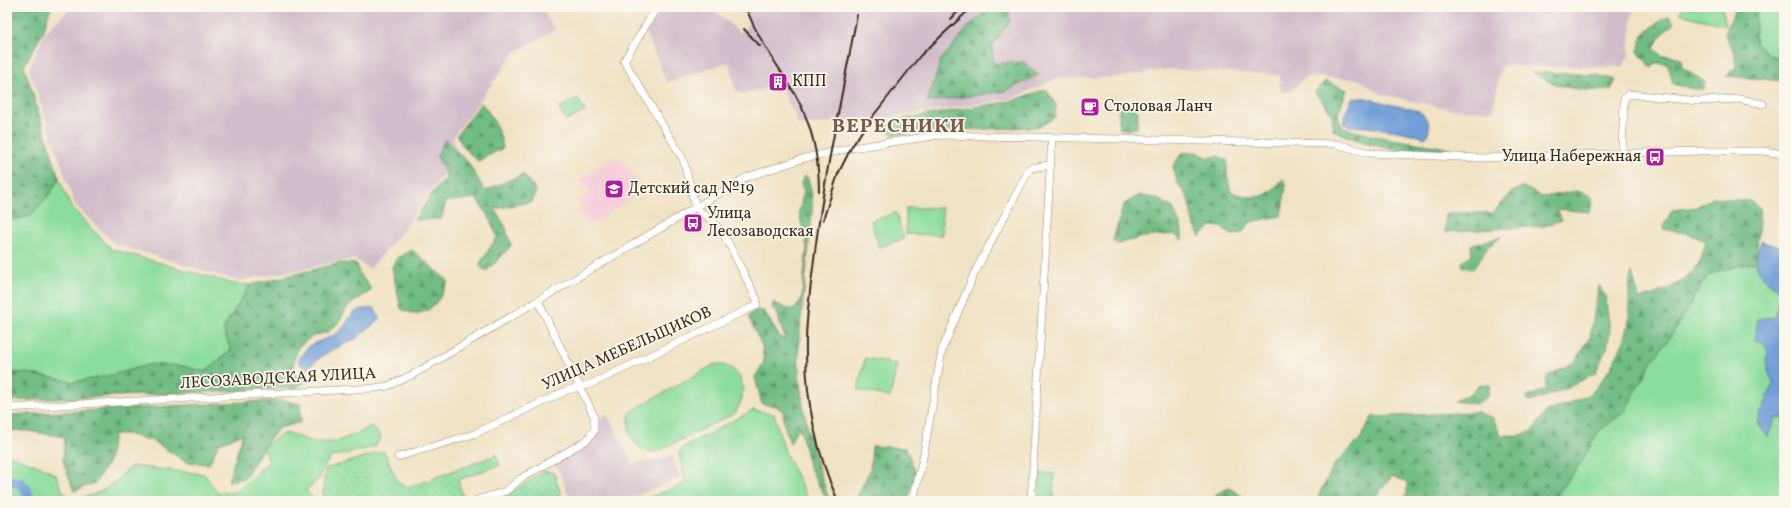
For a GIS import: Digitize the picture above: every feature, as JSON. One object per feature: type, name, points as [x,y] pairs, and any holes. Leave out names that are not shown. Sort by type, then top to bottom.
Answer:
[{"type":"street","points":[[657,7],[624,61],[683,158],[696,208]]},
{"type":"street","points":[[1622,153],[1624,99],[1629,94],[1698,101],[1739,99],[1763,104]]},
{"type":"street","name":"ЛЕСОЗАВОДСКАЯ УЛИЦА","points":[[7,408],[382,387],[414,374],[747,177],[805,158],[851,148],[940,136],[1029,136],[1336,144],[1369,153],[1479,158],[1622,153],[1755,151],[1784,154]]},
{"type":"street","points":[[1031,501],[1052,137]]},
{"type":"street","points":[[913,501],[923,458],[942,350],[974,274],[1030,168],[1050,165]]},
{"type":"street","name":"УЛИЦА МЕБЕЛЬЩИКОВ","points":[[398,457],[474,434],[568,390],[591,384],[756,305],[757,300],[728,242],[714,222],[696,208]]},
{"type":"street","points":[[474,501],[506,491],[520,479],[590,438],[594,431],[595,421],[538,301]]},
{"type":"shaded area","points":[[72,7],[541,7],[555,30],[515,52],[453,137],[456,161],[433,187],[403,230],[370,269],[354,259],[238,281],[115,244],[75,205],[29,69],[45,32]]},
{"type":"shaded area","points":[[662,7],[711,7],[740,33],[749,25],[743,7],[1633,7],[1629,56],[1622,67],[1501,66],[1493,111],[1449,109],[1381,94],[1358,79],[1306,77],[1290,92],[1280,92],[1280,75],[1168,69],[1121,77],[1056,79],[1011,99],[886,118],[799,125],[780,85],[743,94],[738,92],[735,87],[729,63],[667,83],[646,33]]},
{"type":"shaded area","name":"Детский сад №19","points":[[621,156],[643,191],[590,225],[583,218],[577,201],[592,192],[585,187],[580,178]]},
{"type":"shaded area","points":[[607,414],[633,464],[672,456],[681,477],[625,501],[571,501],[555,462],[592,441],[600,418]]},
{"type":"green space","points":[[7,7],[51,7],[43,32],[24,66],[59,178],[51,192],[30,216],[7,221]]},
{"type":"green space","points":[[992,7],[1009,7],[1010,21],[992,46],[993,64],[1023,62],[1038,75],[1006,91],[927,102],[941,60],[972,23]]},
{"type":"green space","points":[[1683,7],[1722,7],[1726,26],[1680,13]]},
{"type":"green space","points":[[1736,7],[1767,7],[1756,15],[1755,43],[1767,53],[1784,62],[1784,81],[1726,76],[1736,67],[1734,52],[1725,34]]},
{"type":"green space","points":[[1767,7],[1784,7],[1784,62],[1767,53],[1755,43],[1756,15]]},
{"type":"green space","points":[[1669,16],[1674,23],[1659,38],[1654,48],[1662,56],[1673,56],[1681,59],[1682,67],[1705,82],[1704,89],[1693,89],[1673,84],[1667,64],[1657,63],[1651,68],[1638,52],[1642,36],[1656,24]]},
{"type":"green space","points":[[1532,72],[1596,75],[1616,80],[1611,90],[1590,90],[1570,88],[1550,82]]},
{"type":"green space","points":[[1325,81],[1347,90],[1338,113],[1340,126],[1370,135],[1460,151],[1423,153],[1401,151],[1365,142],[1333,130],[1332,114],[1315,92]]},
{"type":"green space","points":[[1046,89],[1056,105],[1055,117],[1039,127],[958,130],[892,135],[889,130],[890,121],[1012,101]]},
{"type":"green space","points":[[578,98],[585,111],[566,121],[559,108]]},
{"type":"green space","points":[[481,103],[495,124],[503,148],[478,161],[463,147],[457,135]]},
{"type":"green space","points":[[1119,105],[1129,106],[1138,111],[1137,128],[1127,130],[1119,128]]},
{"type":"green space","points":[[445,139],[467,161],[485,191],[523,174],[536,191],[531,202],[495,209],[505,226],[511,246],[486,272],[479,265],[497,237],[490,219],[476,198],[446,202],[441,219],[414,220],[432,193],[447,177],[437,156]]},
{"type":"green space","points":[[1196,152],[1209,158],[1217,156],[1227,160],[1227,175],[1231,192],[1254,197],[1260,196],[1271,191],[1283,179],[1286,186],[1281,216],[1250,222],[1242,233],[1232,235],[1221,227],[1211,226],[1200,237],[1193,222],[1188,198],[1177,182],[1173,166],[1182,153]]},
{"type":"green space","points":[[804,177],[807,177],[810,185],[812,210],[799,343],[800,383],[811,444],[830,501],[827,501],[809,466],[800,427],[790,443],[784,424],[783,411],[776,406],[762,404],[755,377],[764,362],[762,346],[748,316],[756,310],[764,311],[779,336],[785,340],[778,315],[772,308],[773,302],[787,309],[795,309],[802,298],[807,247],[799,212],[804,191],[801,183]]},
{"type":"green space","points":[[59,178],[71,207],[111,249],[234,284],[250,285],[223,329],[231,350],[205,372],[183,366],[74,382],[27,373],[7,372],[7,221],[30,216],[51,192]]},
{"type":"green space","points":[[1524,187],[1543,197],[1577,191],[1591,196],[1593,204],[1589,212],[1558,209],[1561,220],[1545,226],[1445,232],[1446,215],[1455,213],[1493,213],[1513,191]]},
{"type":"green space","points":[[1140,195],[1158,199],[1173,208],[1181,227],[1182,240],[1174,234],[1143,237],[1118,244],[1113,240],[1124,204]]},
{"type":"green space","points":[[1713,198],[1751,201],[1760,208],[1756,262],[1721,270],[1707,276],[1671,336],[1652,361],[1625,411],[1598,432],[1584,458],[1553,501],[1402,501],[1407,493],[1407,482],[1392,476],[1372,501],[1322,501],[1319,495],[1334,465],[1360,439],[1372,417],[1477,412],[1493,418],[1501,435],[1518,435],[1528,433],[1532,430],[1545,412],[1584,397],[1593,391],[1616,359],[1624,339],[1629,321],[1629,290],[1632,272],[1639,299],[1672,287],[1687,277],[1698,265],[1706,241],[1686,233],[1663,229],[1672,210],[1696,207]]},
{"type":"green space","points":[[906,208],[942,208],[942,235],[906,234]]},
{"type":"green space","points":[[896,213],[904,239],[879,247],[871,221]]},
{"type":"green space","points":[[1501,237],[1488,247],[1473,269],[1463,267],[1462,262],[1472,255],[1471,245]]},
{"type":"green space","points":[[412,250],[448,281],[436,303],[431,308],[418,313],[401,309],[392,267],[397,258]]},
{"type":"green space","points":[[1756,262],[1766,280],[1774,287],[1784,291],[1784,298],[1778,303],[1775,317],[1755,340],[1761,342],[1766,347],[1767,368],[1774,384],[1757,422],[1784,418],[1784,501],[1553,501],[1584,458],[1598,432],[1625,411],[1652,361],[1671,336],[1707,276],[1721,270]]},
{"type":"green space","points":[[341,263],[357,264],[359,273],[372,290],[348,306],[338,323],[328,332],[313,336],[298,347],[294,361],[294,373],[306,382],[296,388],[7,401],[7,372],[27,373],[74,382],[108,376],[151,364],[183,366],[205,372],[231,350],[223,329],[250,285]]},
{"type":"green space","points":[[1599,285],[1605,296],[1610,330],[1607,348],[1595,373],[1568,388],[1530,402],[1525,398],[1545,390],[1547,376],[1575,362],[1590,337]]},
{"type":"green space","points":[[865,358],[897,364],[890,397],[858,390]]},
{"type":"green space","points":[[715,364],[733,369],[741,380],[743,389],[742,397],[735,413],[656,452],[641,449],[636,445],[632,440],[630,433],[630,412]]},
{"type":"green space","points":[[1480,384],[1490,385],[1488,396],[1477,404],[1454,401],[1470,394]]},
{"type":"green space","points":[[282,400],[300,404],[301,422],[279,428],[263,448],[244,479],[228,481],[243,434],[219,443],[209,464],[186,462],[153,441],[127,434],[114,434],[108,463],[95,483],[74,491],[63,461],[65,437],[28,431],[7,430],[7,415]]},
{"type":"green space","points":[[753,410],[774,414],[785,452],[809,501],[641,501],[686,483],[679,453],[684,447]]},
{"type":"green space","points":[[372,426],[381,437],[375,447],[331,457],[321,471],[320,478],[306,490],[314,501],[7,501],[7,454],[44,468],[56,475],[62,490],[69,500],[90,496],[104,490],[116,481],[131,466],[204,474],[217,492],[233,493],[254,476],[269,461],[263,448],[283,434],[289,434],[316,442],[333,442],[349,437]]},
{"type":"green space","points":[[872,446],[906,448],[915,472],[908,501],[855,501],[870,470]]},
{"type":"green space","points":[[384,451],[398,482],[407,488],[496,455],[500,465],[458,480],[463,497],[458,501],[322,501],[325,469]]},
{"type":"green space","points":[[544,471],[554,473],[563,501],[493,501],[504,497]]},
{"type":"green space","points":[[1040,473],[1054,474],[1053,501],[1039,501]]},
{"type":"green space","points":[[1229,488],[1250,501],[1215,501],[1216,494]]},
{"type":"water","points":[[1352,98],[1366,98],[1419,111],[1429,123],[1429,130],[1425,138],[1377,128],[1348,126],[1343,123]]},
{"type":"water","points":[[1761,241],[1784,249],[1784,291],[1775,287],[1763,277],[1758,268],[1756,258]]},
{"type":"water","points":[[1784,298],[1784,418],[1775,418],[1768,437],[1757,422],[1774,384],[1767,368],[1766,346],[1754,340],[1758,319],[1775,317],[1778,303]]},
{"type":"water","points":[[374,308],[380,319],[357,338],[326,353],[306,369],[298,362],[302,354],[312,344],[330,337],[341,330],[354,312],[360,309]]},
{"type":"waterway","points":[[7,481],[22,485],[26,490],[28,498],[32,501]]},
{"type":"railway","points":[[746,7],[756,30],[802,107],[814,142],[818,166],[819,191]]},
{"type":"railway","points":[[951,19],[962,7]]},
{"type":"railway","points":[[823,220],[838,174],[851,148],[866,125],[920,56],[972,7]]},
{"type":"railway","points":[[838,501],[830,482],[813,424],[807,384],[806,332],[818,228],[857,15]]},
{"type":"railway","points":[[744,29],[760,46]]},
{"type":"place","name":"КПП","points":[[778,82]]},
{"type":"place","name":"Столовая Ланч","points":[[1090,107]]},
{"type":"place","name":"Улица Набережная","points":[[1655,157]]},
{"type":"place","name":"Детский сад №19","points":[[614,189]]},
{"type":"place","name":"Улица Лесозаводская","points":[[693,223]]},
{"type":"district","name":"ВЕРЕСНИКИ","points":[[899,127]]}]
